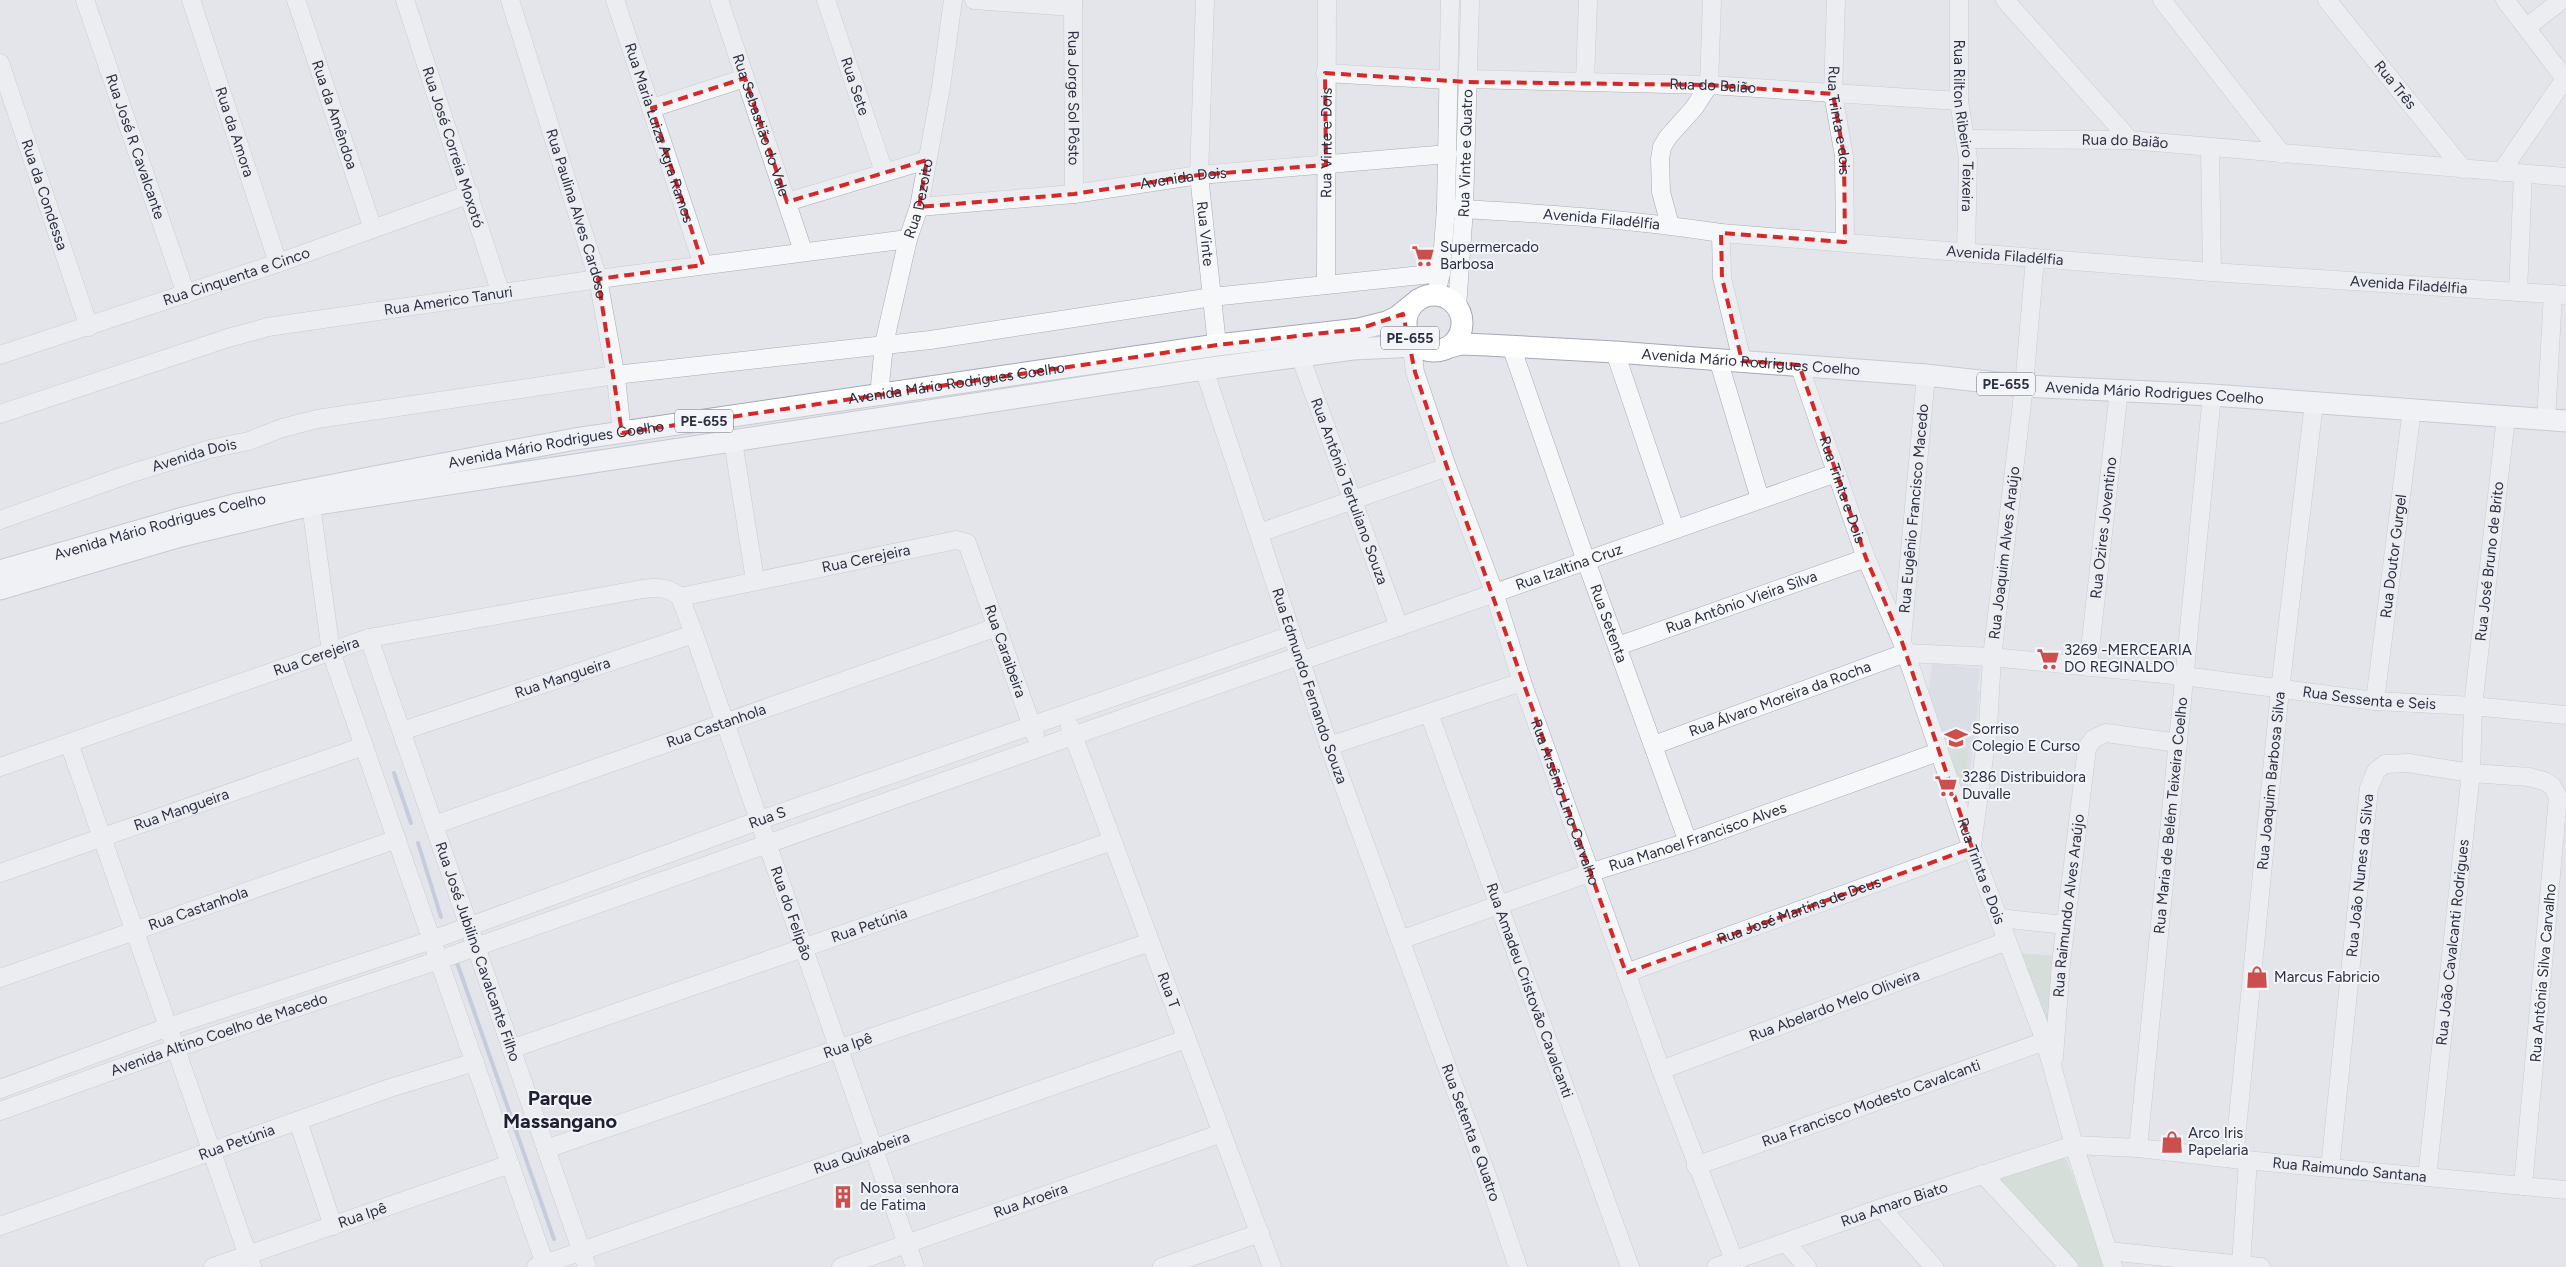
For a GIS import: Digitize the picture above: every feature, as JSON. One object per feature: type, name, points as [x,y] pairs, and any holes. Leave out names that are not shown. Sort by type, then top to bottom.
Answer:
[{"type":"main road","points":[[1436,294],[1445,296],[1457,307]]},
{"type":"main road","name":"PE-655","points":[[1436,294],[1427,295],[1412,305],[1406,318],[1406,326],[1413,343],[1430,351],[1446,348],[1454,342],[1462,326],[1457,307]]},
{"type":"main road","name":"Avenida Mário Rodrigues Coelho","points":[[0,571],[238,504],[409,470],[622,433],[1217,345],[1375,326],[1397,318],[1412,305]]},
{"type":"main road","name":"Avenida Mário Rodrigues Coelho","points":[[0,589],[181,536],[311,505],[1204,369],[1360,348],[1413,343]]},
{"type":"main road","name":"Avenida Mário Rodrigues Coelho","points":[[1446,348],[1461,344],[1615,352],[1926,375],[2024,386],[2212,395],[2556,420]]},
{"type":"street","name":"Rua José R Cavalcante","points":[[85,0],[186,294]]},
{"type":"street","name":"Rua da Amora","points":[[191,0],[278,263]]},
{"type":"street","name":"Rua da Amêndoa","points":[[296,0],[373,229]]},
{"type":"street","name":"Rua José Correia Moxotó","points":[[405,0],[502,294]]},
{"type":"street","name":"Rua Paulina Alves Cardoso","points":[[510,0],[598,278],[615,375],[622,433]]},
{"type":"street","name":"Rua Maria Luiza Agra Ramos","points":[[615,0],[704,265]]},
{"type":"street","name":"Rua Sebastião do Vale","points":[[719,0],[803,251]]},
{"type":"street","name":"Rua Sete","points":[[826,0],[884,172]]},
{"type":"street","name":"Rua Dezoito","points":[[879,396],[884,344],[908,239],[920,207],[943,78],[953,0]]},
{"type":"street","points":[[974,0],[1073,4]]},
{"type":"street","name":"Rua Vinte","points":[[1205,0],[1199,175],[1217,345]]},
{"type":"street","name":"Rua Vinte e Dois","points":[[1326,285],[1325,73],[1327,0]]},
{"type":"street","name":"Rua Vinte e Quatro","points":[[1436,294],[1441,273],[1446,208],[1450,0]]},
{"type":"street","name":"Rua Vinte e Quatro","points":[[1457,307],[1464,209],[1466,79],[1470,0]]},
{"type":"street","points":[[1584,81],[1588,0]]},
{"type":"street","points":[[1670,225],[1661,192],[1660,159],[1662,147],[1710,85],[1712,0]]},
{"type":"street","name":"Rua Trinta e dois","points":[[1836,0],[1833,94],[1844,156],[1845,242]]},
{"type":"street","name":"Rua Rilton Ribeiro Teixeira","points":[[1959,0],[1959,101],[1968,159],[1966,252]]},
{"type":"street","points":[[2005,0],[2130,140]]},
{"type":"street","points":[[2162,0],[2282,154]]},
{"type":"street","name":"Rua Três","points":[[2327,0],[2463,169]]},
{"type":"street","points":[[2500,172],[2565,78],[2505,0]]},
{"type":"street","points":[[2527,28],[2562,0]]},
{"type":"street","name":"Rua Jorge Sol Pôsto","points":[[1073,4],[1074,194]]},
{"type":"street","name":"Rua da Condessa","points":[[0,63],[89,327]]},
{"type":"street","points":[[1325,73],[1448,80]]},
{"type":"street","points":[[652,108],[745,78]]},
{"type":"street","name":"Rua do Baião","points":[[1466,79],[1710,85],[1959,101]]},
{"type":"street","name":"Rua do Baião","points":[[1966,139],[2130,140],[2566,177]]},
{"type":"street","points":[[2210,148],[2212,272]]},
{"type":"street","name":"Avenida Dois","points":[[920,207],[1074,194],[1199,175],[1326,166],[1448,154]]},
{"type":"street","points":[[787,202],[927,160]]},
{"type":"street","points":[[2518,292],[2523,174]]},
{"type":"street","name":"Rua Cinquenta e Cinco","points":[[0,355],[278,263],[470,194]]},
{"type":"street","name":"Avenida Filadélfia","points":[[1446,208],[1670,225],[1721,233],[2212,272],[2559,294]]},
{"type":"street","points":[[1721,233],[1722,278],[1742,361]]},
{"type":"street","name":"Rua Americo Tanuri","points":[[0,414],[250,331],[598,278],[908,239]]},
{"type":"street","name":"Rua Joaquim Alves Araújo","points":[[1972,848],[1988,728],[1992,657],[2024,386],[2035,258]]},
{"type":"street","name":"Avenida Dois","points":[[0,520],[126,475],[210,449],[249,441],[282,428],[317,419],[615,375],[930,340],[1212,297],[1441,273]]},
{"type":"street","points":[[2556,420],[2559,294]]},
{"type":"street","name":"Rua Arsênio Lino Carvalho","points":[[1413,343],[1415,372],[1447,466],[1494,592],[1522,682],[1592,872],[1626,973],[1696,1166],[1734,1260]]},
{"type":"street","name":"Rua Setenta","points":[[1511,346],[1586,561],[1688,842]]},
{"type":"street","points":[[1615,352],[1675,529]]},
{"type":"street","name":"Rua Antônio Tertuliano Souza","points":[[1300,356],[1399,627]]},
{"type":"street","points":[[1718,359],[1760,499]]},
{"type":"street","name":"Rua Trinta e Dois","points":[[1799,365],[1866,558],[1903,647],[1972,848],[2045,1041],[2074,1145],[2110,1259]]},
{"type":"street","name":"Rua Edmundo Fernando Souza","points":[[1204,369],[1300,659],[1421,999]]},
{"type":"street","name":"Rua Eugênio Francisco Macedo","points":[[1903,647],[1926,375]]},
{"type":"street","name":"Rua Ozires Joventino","points":[[2088,667],[2119,390]]},
{"type":"street","name":"Rua Maria de Belém Teixeira Coelho","points":[[2138,1148],[2212,395]]},
{"type":"street","name":"Rua Joaquim Barbosa Silva","points":[[2241,1265],[2241,1160],[2280,690],[2314,403]]},
{"type":"street","name":"Rua Doutor Gurgel","points":[[2375,701],[2412,410]]},
{"type":"street","name":"Rua José Bruno de Brito","points":[[2473,706],[2506,417]]},
{"type":"street","points":[[680,597],[755,580],[733,441]]},
{"type":"street","points":[[1259,533],[1447,466]]},
{"type":"street","name":"Rua Izaltina Cruz","points":[[1073,736],[1399,627],[1836,473]]},
{"type":"street","points":[[311,505],[331,652],[475,1062],[542,1266]]},
{"type":"street","name":"Rua Cerejeira","points":[[755,580],[956,540],[967,543],[972,553]]},
{"type":"street","name":"Rua Caraibeira","points":[[972,553],[1039,747]]},
{"type":"street","name":"Rua Antônio Vieira Silva","points":[[1618,646],[1866,558]]},
{"type":"street","name":"Rua Cerejeira","points":[[0,767],[369,638],[643,589],[667,588],[680,597]]},
{"type":"street","name":"Rua do Felipão","points":[[680,597],[760,820],[915,1267]]},
{"type":"street","name":"Rua Castanhola","points":[[434,825],[997,627]]},
{"type":"street","name":"Rua Mangueira","points":[[402,731],[694,634]]},
{"type":"street","name":"Rua S","points":[[432,940],[760,820],[1292,635]]},
{"type":"street","name":"Rua José Jubilino Cavalcante Filho","points":[[369,638],[584,1259]]},
{"type":"street","name":"Rua Sessenta e Seis","points":[[1903,647],[2184,676],[2375,701],[2473,706],[2566,715]]},
{"type":"street","name":"Rua Álvaro Moreira da Rocha","points":[[1654,745],[1903,647]]},
{"type":"street","points":[[1330,746],[1522,682]]},
{"type":"street","name":"Rua João Cavalcanti Rodrigues","points":[[2427,1177],[2470,773],[2473,706]]},
{"type":"street","name":"Rua T","points":[[1066,713],[1272,1267]]},
{"type":"street","name":"Rua Amadeu Cristovão Cavalcanti","points":[[1429,714],[1630,1267]]},
{"type":"street","name":"Rua Raimundo Alves Araújo","points":[[2053,1072],[2065,925],[2084,767],[2089,743],[2106,732],[2178,744]]},
{"type":"street","name":"Rua S","points":[[439,960],[1073,736]]},
{"type":"street","points":[[68,743],[250,1261]]},
{"type":"street","name":"Rua Mangueira","points":[[0,873],[364,746]]},
{"type":"street","name":"Rua Manoel Francisco Alves","points":[[1400,940],[1592,872],[1688,842],[1938,752]]},
{"type":"street","name":"Rua João Nunes da Silva","points":[[2330,1168],[2372,781],[2376,771],[2385,764],[2393,762],[2470,773]]},
{"type":"street","name":"Rua Antônia Silva Carvalho","points":[[2470,773],[2529,777],[2544,781],[2556,789],[2558,797],[2523,1186]]},
{"type":"street","name":"Rua Castanhola","points":[[0,978],[397,839]]},
{"type":"street","name":"Rua Petúnia","points":[[511,1049],[1112,841]]},
{"type":"street","name":"Rua José Martins de Deus","points":[[1626,973],[1972,848]]},
{"type":"street","points":[[1999,918],[2065,925]]},
{"type":"street","name":"Avenida Altino Coelho de Macedo","points":[[0,1089],[168,1027],[432,940]]},
{"type":"street","name":"Rua Abelardo Melo Oliveira","points":[[1661,1070],[2007,941]]},
{"type":"street","name":"Rua Ipê","points":[[546,1149],[1150,942]]},
{"type":"street","name":"Avenida Altino Coelho de Macedo","points":[[0,1111],[176,1048],[439,960]]},
{"type":"street","name":"Rua Setenta e Quatro","points":[[1421,999],[1486,1173],[1518,1267]]},
{"type":"street","name":"Rua Quixabeira","points":[[542,1266],[584,1259],[874,1148],[1186,1038]]},
{"type":"street","name":"Rua Francisco Modesto Cavalcanti","points":[[1696,1166],[2045,1041]]},
{"type":"street","name":"Rua Petúnia","points":[[0,1226],[390,1088],[475,1062]]},
{"type":"street","points":[[298,1121],[333,1226]]},
{"type":"street","name":"Rua Aroeira","points":[[841,1267],[1222,1133]]},
{"type":"street","name":"Rua Raimundo Santana","points":[[2074,1145],[2138,1148],[2241,1160],[2566,1190]]},
{"type":"street","name":"Rua Amaro Biato","points":[[1716,1267],[1880,1208],[2074,1145]]},
{"type":"street","name":"Rua Ipê","points":[[213,1267],[250,1261],[333,1226],[510,1164]]},
{"type":"street","points":[[1983,1174],[2069,1267]]},
{"type":"street","points":[[1880,1208],[1934,1267]]},
{"type":"street","points":[[1162,1267],[1260,1233]]},
{"type":"street","points":[[1786,1243],[1807,1267]]},
{"type":"street","points":[[2110,1259],[2260,1267]]},
{"type":"highlighted area","points":[[1325,73],[1467,82],[1709,85],[1833,94],[1844,156],[1845,242],[1721,233],[1722,278],[1742,361],[1799,365],[1866,558],[1902,642],[1972,848],[1626,973],[1447,467],[1415,372],[1403,314],[1359,329],[1217,345],[622,433],[598,279],[703,265],[652,108],[745,78],[787,202],[927,160],[919,207],[1074,194],[1199,175],[1326,165]]},
{"type":"shaded area","name":"Sorriso Colegio E Curso","points":[[1932,663],[1980,669],[1977,691],[1980,691],[1968,786],[1955,790],[1922,690],[1929,690]]},
{"type":"green space","points":[[1953,738],[1968,738],[1967,779],[1952,778]]},
{"type":"green space","points":[[2016,953],[2059,956],[2051,1042]]},
{"type":"green space","points":[[2061,1157],[2067,1160],[2106,1267],[2076,1267],[2001,1183],[2001,1178]]},
{"type":"waterway","points":[[394,773],[411,823]]},
{"type":"waterway","points":[[418,843],[441,917]]},
{"type":"waterway","points":[[456,960],[554,1239]]},
{"type":"place","name":"Supermercado Barbosa","points":[[1423,256]]},
{"type":"place","name":"3269 -MERCEARIA DO REGINALDO","points":[[2048,659]]},
{"type":"place","name":"Sorriso Colegio E Curso","points":[[1956,738]]},
{"type":"place","name":"3286 Distribuidora Duvalle","points":[[1946,786]]},
{"type":"place","name":"Marcus Fabricio","points":[[2257,977]]},
{"type":"place","name":"Arco Iris Papelaria","points":[[2172,1142]]},
{"type":"place","name":"Nossa senhora de Fatima","points":[[843,1197]]},
{"type":"district","name":"Parque Massangano","points":[[560,1110]]}]
